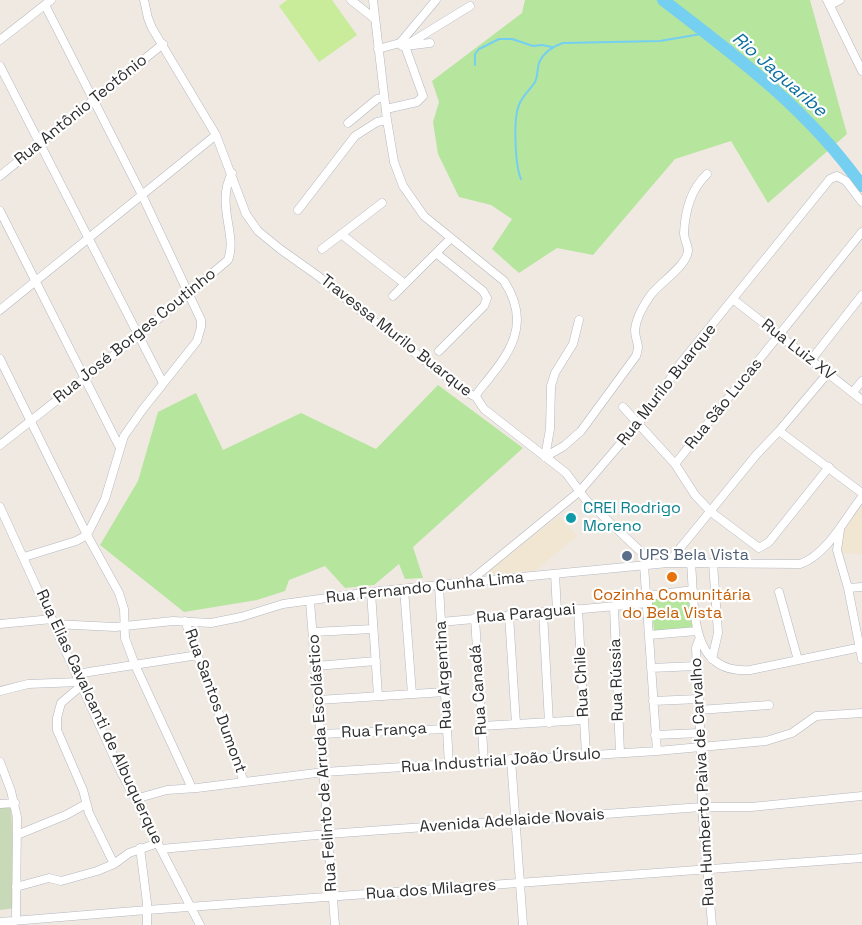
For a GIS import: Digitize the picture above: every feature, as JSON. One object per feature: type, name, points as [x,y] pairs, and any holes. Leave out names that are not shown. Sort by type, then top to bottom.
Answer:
[{"type":"street","name":"Travessa Murilo Buarque","points":[[144,0],[147,18],[216,135],[246,214],[258,231],[466,392],[476,397],[484,409],[566,473],[586,500],[654,564]]},
{"type":"street","points":[[373,0],[387,120],[394,162],[403,186],[424,216],[504,281],[517,308],[516,336],[508,353],[476,397]]},
{"type":"street","points":[[403,44],[436,0]]},
{"type":"street","points":[[840,0],[828,3],[862,71]]},
{"type":"street","points":[[354,1],[375,19]]},
{"type":"street","points":[[0,40],[48,3],[201,320],[200,334],[188,354],[134,422],[120,448],[105,499],[87,535],[76,541],[24,557]]},
{"type":"street","points":[[403,44],[470,6]]},
{"type":"street","points":[[378,49],[403,44],[430,43]]},
{"type":"street","name":"Rua Antônio Teotônio","points":[[0,176],[163,44]]},
{"type":"street","points":[[386,109],[417,102],[423,96],[403,44]]},
{"type":"street","points":[[0,66],[163,383]]},
{"type":"street","points":[[348,123],[377,99],[384,97]]},
{"type":"street","points":[[298,210],[355,136],[377,122],[387,120]]},
{"type":"street","points":[[0,310],[216,135]]},
{"type":"street","name":"Rua José Borges Coutinho","points":[[0,445],[138,336],[225,263],[229,256],[225,195],[232,173]]},
{"type":"street","points":[[545,457],[564,446],[581,431],[636,356],[639,348],[635,328],[638,317],[650,295],[681,266],[688,251],[684,235],[686,215],[695,188],[707,174]]},
{"type":"street","name":"Rua Murilo Buarque","points":[[469,582],[580,491],[651,408],[680,364],[734,300],[830,178],[837,176],[846,181],[862,202]]},
{"type":"street","points":[[322,249],[382,203]]},
{"type":"street","points":[[0,212],[120,448]]},
{"type":"street","name":"Rua São Lucas","points":[[675,464],[862,232]]},
{"type":"street","points":[[340,234],[405,284]]},
{"type":"street","points":[[393,296],[451,238]]},
{"type":"street","points":[[436,253],[483,291],[487,298],[484,306],[439,351]]},
{"type":"street","points":[[811,360],[862,295]]},
{"type":"street","name":"Rua Luiz XV","points":[[734,300],[862,400]]},
{"type":"street","points":[[545,457],[550,429],[551,386],[555,373],[573,344],[579,320]]},
{"type":"street","points":[[0,359],[87,535],[119,593],[122,601],[125,638],[135,665],[192,788]]},
{"type":"street","points":[[668,563],[757,454],[828,373]]},
{"type":"street","points":[[854,392],[862,381]]},
{"type":"street","points":[[623,407],[675,464],[695,495],[711,512],[756,547],[761,548],[769,542],[829,467]]},
{"type":"street","points":[[779,431],[829,467],[862,495],[841,528],[837,550],[848,588],[862,659]]},
{"type":"street","name":"Rua Elias Cavalcanti de Albuquerque","points":[[0,507],[135,799],[200,925]]},
{"type":"street","name":"Rua Fernando Cunha Lima","points":[[0,624],[53,621],[124,626],[185,621],[200,623],[224,621],[283,604],[469,582],[668,563],[800,564],[814,556],[841,528]]},
{"type":"street","name":"Rua Humberto Paiva de Carvalho","points":[[690,563],[698,636],[696,666],[702,807],[709,868],[712,925]]},
{"type":"street","points":[[712,659],[718,633],[713,563]]},
{"type":"street","points":[[644,565],[657,751]]},
{"type":"street","points":[[555,574],[557,611]]},
{"type":"street","name":"Rua Argentina","points":[[439,586],[449,765]]},
{"type":"street","points":[[848,588],[862,587]]},
{"type":"street","points":[[404,589],[412,694]]},
{"type":"street","name":"Rua Paraguai","points":[[441,622],[614,607],[693,590]]},
{"type":"street","points":[[371,592],[378,696]]},
{"type":"street","points":[[780,592],[798,660]]},
{"type":"street","name":"Rua Felinto de Arruda Escolástico","points":[[310,601],[335,925]]},
{"type":"street","name":"Rua Rússia","points":[[614,607],[620,753]]},
{"type":"street","name":"Rua Chile","points":[[578,609],[586,755]]},
{"type":"street","points":[[543,612],[549,723]]},
{"type":"street","points":[[509,615],[516,724]]},
{"type":"street","name":"Rua Canadá","points":[[475,618],[484,762]]},
{"type":"street","name":"Rua Santos Dumont","points":[[185,621],[244,782]]},
{"type":"street","points":[[313,632],[373,629]]},
{"type":"street","points":[[649,635],[698,636],[712,659],[722,666],[741,671],[861,648]]},
{"type":"street","points":[[0,691],[28,684],[79,681],[135,665],[198,655]]},
{"type":"street","points":[[316,666],[376,661]]},
{"type":"street","points":[[651,668],[696,666]]},
{"type":"street","points":[[79,681],[61,703],[57,718],[61,743],[114,864]]},
{"type":"street","points":[[318,700],[445,692]]},
{"type":"street","points":[[652,701],[699,699]]},
{"type":"street","points":[[699,710],[768,705]]},
{"type":"street","name":"Rua Industrial João Úrsulo","points":[[135,799],[167,790],[324,772],[657,751],[776,739],[792,733],[816,716],[862,713]]},
{"type":"street","points":[[482,726],[584,720]]},
{"type":"street","name":"Rua França","points":[[320,734],[447,729]]},
{"type":"street","points":[[655,735],[700,733]]},
{"type":"street","points":[[511,759],[523,925]]},
{"type":"street","points":[[0,762],[15,803],[16,921]]},
{"type":"street","name":"Avenida Adelaide Novais","points":[[16,886],[49,878],[61,881],[97,872],[140,848],[702,807],[751,807],[862,796]]},
{"type":"street","points":[[0,804],[15,803]]},
{"type":"street","points":[[17,835],[66,815],[86,804]]},
{"type":"street","points":[[140,848],[147,925]]},
{"type":"street","name":"Rua dos Milagres","points":[[0,922],[862,858]]},
{"type":"shaded area","points":[[862,496],[862,554],[838,553],[840,526]]},
{"type":"shaded area","points":[[559,516],[577,536],[535,571],[490,575],[489,570]]},
{"type":"green space","points":[[287,0],[332,0],[357,35],[319,62],[279,6]]},
{"type":"green space","points":[[525,0],[810,0],[847,134],[768,203],[731,141],[675,159],[593,255],[557,248],[519,273],[492,249],[512,219],[491,205],[459,197],[438,154],[433,122],[439,102],[432,81],[522,13]]},
{"type":"green space","points":[[438,385],[523,448],[413,547],[423,578],[405,579],[399,564],[374,585],[345,588],[325,566],[289,580],[285,591],[257,600],[184,612],[100,545],[138,481],[158,412],[196,393],[223,450],[301,413],[376,449]]},
{"type":"green space","points":[[691,594],[693,628],[654,631],[651,598]]},
{"type":"green space","points":[[0,807],[11,807],[16,908],[0,910]]},
{"type":"waterway","name":"Rio Jaguaribe","points":[[663,0],[744,63],[795,109],[819,133],[862,186]]},
{"type":"waterway","points":[[521,179],[517,164],[517,112],[522,99],[535,82],[541,59],[549,50],[563,43],[660,41],[707,33]]},
{"type":"waterway","points":[[475,65],[475,54],[479,49],[499,39],[512,39],[533,46],[552,47]]},
{"type":"place","name":"CREI Rodrigo Moreno","points":[[571,518]]},
{"type":"place","name":"UPS Bela Vista","points":[[627,556]]},
{"type":"place","name":"Cozinha Comunitária do Bela Vista","points":[[672,577]]}]
